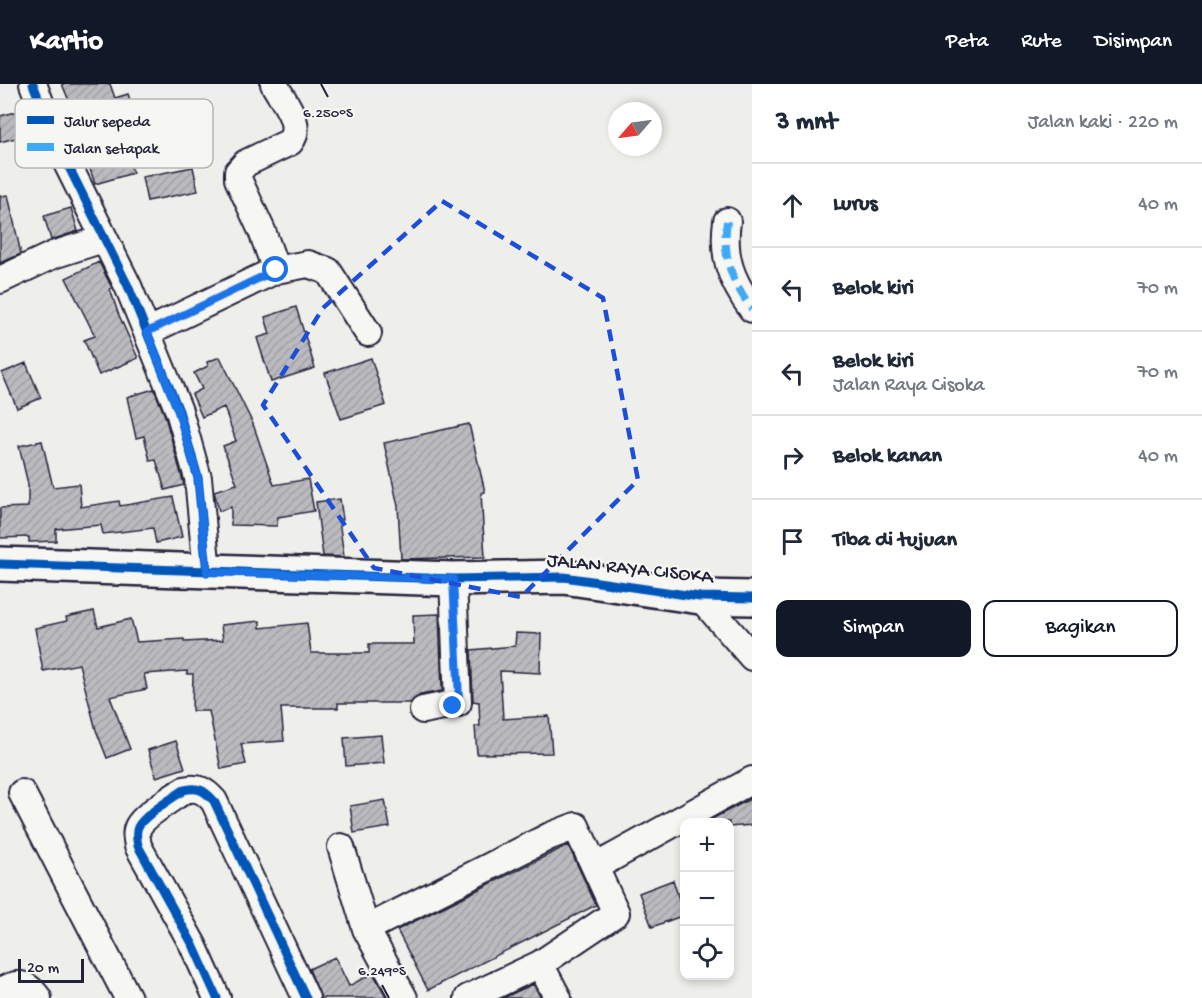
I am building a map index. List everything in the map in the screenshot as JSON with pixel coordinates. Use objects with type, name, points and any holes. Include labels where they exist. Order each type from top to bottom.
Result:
[{"type":"street","points":[[33,84],[39,99]]},
{"type":"street","points":[[274,84],[295,123],[294,137],[290,142],[246,163],[238,172],[238,179],[262,231],[276,270]]},
{"type":"street","points":[[69,168],[147,332],[178,411],[198,478],[207,572]]},
{"type":"street","points":[[727,221],[723,246],[725,257],[742,295],[752,309]]},
{"type":"street","points":[[0,280],[53,255],[103,239]]},
{"type":"street","points":[[147,332],[276,270],[308,264],[328,271],[368,333]]},
{"type":"street","name":"JALAN RAYA CISOKA","points":[[0,564],[69,564],[207,572],[453,579],[564,577],[700,597],[752,598]]},
{"type":"street","points":[[423,710],[453,706],[458,703],[453,579]]},
{"type":"street","points":[[700,597],[752,657]]},
{"type":"street","points":[[597,866],[752,780]]},
{"type":"street","points":[[217,998],[193,945],[138,846],[136,835],[137,828],[142,821],[184,790],[192,788],[200,789],[214,801],[306,998]]},
{"type":"street","points":[[22,793],[128,998]]},
{"type":"street","points":[[366,928],[550,836],[576,826],[597,866],[616,913],[540,964],[468,998]]},
{"type":"street","points":[[341,847],[366,928],[404,998]]},
{"type":"street","points":[[540,964],[558,998]]},
{"type":"street","points":[[0,992],[15,983],[23,984],[38,998]]},
{"type":"highlighted area","points":[[442,201],[603,298],[638,480],[521,597],[374,568],[263,405],[323,308]]},
{"type":"building","points":[[62,84],[110,84],[115,98],[128,94],[130,99],[68,99]]},
{"type":"building","points":[[15,112],[15,138],[0,142],[0,116]]},
{"type":"building","points":[[90,168],[131,168],[133,173],[95,184]]},
{"type":"building","points":[[193,168],[198,191],[147,201],[142,177]]},
{"type":"building","points":[[8,195],[21,254],[0,263],[0,196]]},
{"type":"building","points":[[71,208],[78,231],[51,240],[44,216]]},
{"type":"building","points":[[99,262],[112,288],[110,289],[118,313],[138,358],[99,375],[84,340],[95,336],[66,278]]},
{"type":"building","points":[[296,307],[315,368],[271,382],[257,338],[270,334],[265,317]]},
{"type":"building","points":[[220,357],[253,424],[274,485],[308,479],[314,511],[278,517],[277,526],[231,525],[231,507],[219,511],[214,491],[237,484],[223,446],[236,441],[224,407],[202,417],[192,394],[202,389],[194,373],[208,366],[207,362]]},
{"type":"building","points":[[371,358],[386,405],[341,419],[325,373]]},
{"type":"building","points":[[26,363],[41,398],[17,408],[2,373]]},
{"type":"building","points":[[154,389],[165,416],[184,485],[165,490],[156,460],[150,461],[144,436],[136,438],[127,397]]},
{"type":"building","points":[[469,424],[485,492],[481,493],[485,557],[401,559],[398,506],[384,443]]},
{"type":"building","points":[[42,441],[53,487],[79,484],[81,507],[119,501],[120,506],[173,497],[182,537],[156,543],[153,528],[103,534],[101,525],[56,529],[56,541],[29,542],[29,537],[0,538],[0,508],[28,507],[28,484],[19,446]]},
{"type":"building","points":[[340,499],[343,520],[339,520],[344,557],[323,556],[316,502]]},
{"type":"building","points":[[94,611],[98,627],[131,619],[137,642],[184,639],[184,642],[223,640],[221,625],[260,621],[260,628],[307,623],[311,653],[369,653],[369,644],[414,644],[413,615],[439,614],[442,691],[420,695],[410,703],[338,703],[338,708],[281,708],[284,741],[241,744],[246,764],[221,769],[209,711],[192,711],[193,674],[187,674],[187,671],[144,674],[147,689],[110,697],[130,749],[107,758],[96,730],[79,664],[43,671],[35,628],[67,621],[66,617]]},
{"type":"building","points":[[516,633],[541,634],[540,673],[500,671],[503,719],[549,716],[552,753],[477,754],[475,726],[480,726],[479,702],[473,701],[471,650],[515,646]]},
{"type":"building","points":[[381,735],[384,763],[346,766],[344,738]]},
{"type":"building","points":[[176,741],[185,768],[156,777],[148,750]]},
{"type":"building","points":[[752,798],[752,825],[734,827],[734,818],[714,818]]},
{"type":"building","points":[[385,800],[390,827],[354,833],[350,806]]},
{"type":"building","points":[[568,845],[596,905],[428,990],[397,930]]},
{"type":"building","points":[[673,880],[680,902],[680,916],[652,927],[639,893]]},
{"type":"building","points":[[335,957],[349,986],[373,973],[387,998],[321,998],[309,969]]},
{"type":"building","points":[[533,984],[541,998],[503,998]]},
{"type":"marked path","points":[[727,221],[726,246],[730,268],[752,309]]},
{"type":"cycle path","points":[[33,84],[39,99]]},
{"type":"cycle path","points":[[69,168],[128,286],[179,411],[198,478],[207,572]]},
{"type":"cycle path","points":[[0,564],[453,579],[564,577],[700,597],[752,598]]},
{"type":"cycle path","points":[[217,998],[193,945],[138,846],[137,832],[141,822],[159,807],[189,789],[201,790],[214,801],[306,998]]},
{"type":"route","points":[[276,270],[147,332],[178,411],[198,478],[207,572],[453,579],[459,699],[457,705],[453,706]]}]
